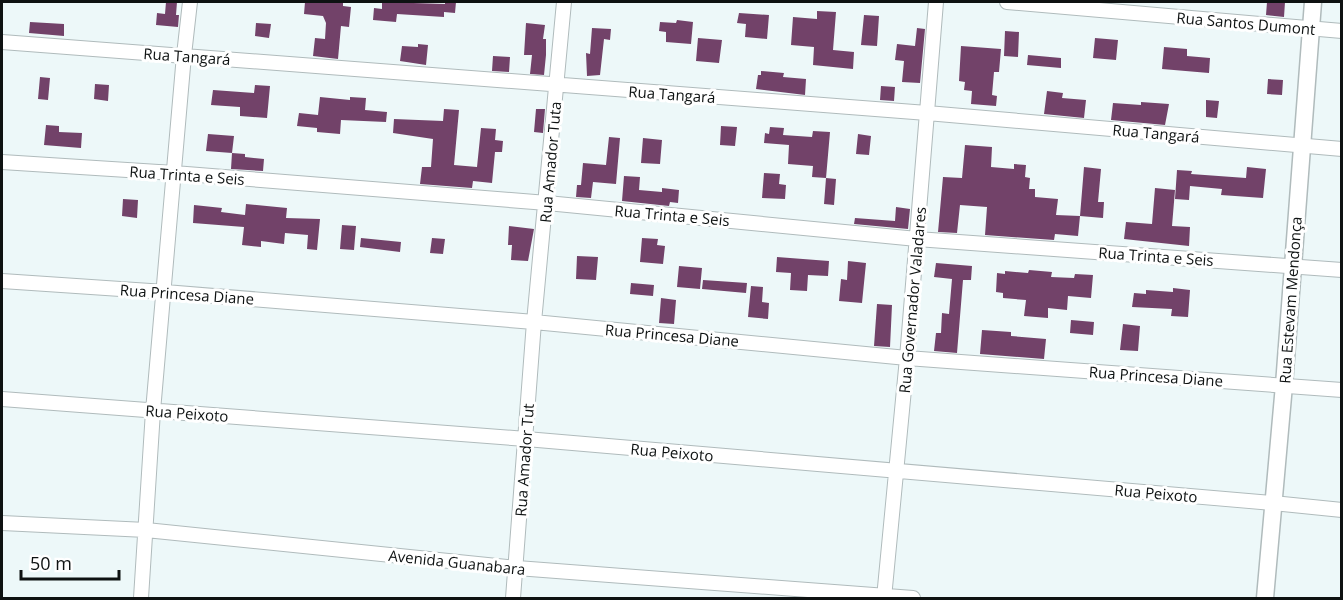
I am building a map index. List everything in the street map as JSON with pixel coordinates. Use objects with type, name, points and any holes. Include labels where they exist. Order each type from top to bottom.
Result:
[{"type":"street","points":[[141,598],[153,411],[190,2]]},
{"type":"street","name":"Rua Amador Tuta","points":[[534,322],[547,203],[564,2]]},
{"type":"street","name":"Rua Governador Valadares","points":[[884,597],[907,358],[936,2]]},
{"type":"street","name":"Rua Santos Dumont","points":[[1007,2],[1341,32]]},
{"type":"street","name":"Rua Estevam Mendonça","points":[[1265,598],[1284,385],[1313,2]]},
{"type":"street","name":"Rua Tangará","points":[[2,42],[927,113],[1341,149]]},
{"type":"street","name":"Rua Trinta e Seis","points":[[2,162],[174,173],[547,203],[917,239],[1341,270]]},
{"type":"street","name":"Rua Princesa Diane","points":[[2,281],[534,322],[907,358],[1341,390]]},
{"type":"street","name":"Rua Amador Tut","points":[[513,598],[534,322]]},
{"type":"street","name":"Rua Peixoto","points":[[2,399],[897,470],[1341,510]]},
{"type":"street","name":"Avenida Guanabara","points":[[2,523],[146,531],[516,568],[913,598]]},
{"type":"building","points":[[166,2],[177,2],[178,27],[156,25],[157,13],[165,14]]},
{"type":"building","points":[[305,2],[343,2],[343,6],[351,7],[349,27],[341,26],[338,59],[313,56],[315,38],[325,39],[326,23],[323,16],[304,14]]},
{"type":"building","points":[[382,2],[445,4],[445,2],[456,2],[455,13],[444,12],[444,17],[397,14],[396,22],[373,20],[374,8],[382,9]]},
{"type":"building","points":[[1267,2],[1285,2],[1284,17],[1266,15]]},
{"type":"building","points":[[817,11],[836,12],[833,50],[854,52],[853,69],[813,65],[814,47],[791,45],[793,17],[817,19]]},
{"type":"building","points":[[739,13],[769,15],[767,39],[745,37],[746,24],[737,23]]},
{"type":"building","points":[[864,15],[879,16],[877,46],[861,45]]},
{"type":"building","points":[[677,20],[693,22],[691,44],[666,42],[666,32],[659,31],[660,22],[676,23]]},
{"type":"building","points":[[30,22],[64,24],[64,36],[29,33]]},
{"type":"building","points":[[256,23],[271,24],[269,38],[255,36]]},
{"type":"building","points":[[526,23],[545,25],[544,75],[530,74],[532,55],[524,55]]},
{"type":"building","points":[[592,28],[611,29],[610,40],[604,39],[600,75],[587,76],[586,53],[590,54]]},
{"type":"building","points":[[917,28],[925,29],[920,83],[902,82],[904,61],[895,60],[897,44],[915,46]]},
{"type":"building","points":[[1005,31],[1019,32],[1018,57],[1004,56]]},
{"type":"building","points":[[698,38],[722,40],[719,63],[696,61]]},
{"type":"building","points":[[1095,38],[1118,40],[1116,60],[1093,58]]},
{"type":"building","points":[[418,44],[428,45],[426,65],[400,61],[402,46],[418,47]]},
{"type":"building","points":[[961,46],[1001,49],[999,72],[994,72],[992,95],[997,96],[996,106],[971,104],[972,91],[964,90],[965,82],[959,81]]},
{"type":"building","points":[[1164,47],[1187,49],[1187,56],[1210,58],[1209,73],[1162,69]]},
{"type":"building","points":[[1028,55],[1061,58],[1061,68],[1027,65]]},
{"type":"building","points":[[493,56],[510,57],[509,72],[492,71]]},
{"type":"building","points":[[761,71],[784,73],[783,77],[806,79],[805,95],[756,89],[758,75],[761,75]]},
{"type":"building","points":[[40,77],[50,78],[48,100],[38,99]]},
{"type":"building","points":[[1268,79],[1283,80],[1282,95],[1267,94]]},
{"type":"building","points":[[95,84],[109,85],[108,101],[94,99]]},
{"type":"building","points":[[255,85],[270,86],[267,118],[240,116],[240,107],[211,105],[213,90],[254,93]]},
{"type":"building","points":[[881,86],[895,87],[894,101],[880,100]]},
{"type":"building","points":[[1047,91],[1063,93],[1062,98],[1086,100],[1084,118],[1044,114]]},
{"type":"building","points":[[320,97],[350,100],[350,97],[366,98],[365,110],[387,112],[386,122],[341,120],[340,134],[317,132],[317,128],[297,126],[299,113],[318,115]]},
{"type":"building","points":[[1206,100],[1219,101],[1217,118],[1206,117]]},
{"type":"building","points":[[1141,102],[1169,104],[1165,125],[1111,120],[1113,103],[1141,105]]},
{"type":"building","points":[[444,109],[459,110],[454,165],[477,167],[481,128],[496,129],[495,140],[503,141],[502,152],[495,152],[492,183],[473,181],[472,188],[420,184],[422,167],[431,167],[433,139],[393,133],[394,119],[443,121]]},
{"type":"building","points":[[536,109],[545,109],[543,133],[534,132]]},
{"type":"building","points":[[46,125],[59,126],[59,132],[82,133],[81,148],[44,145]]},
{"type":"building","points":[[721,126],[737,127],[735,146],[720,145]]},
{"type":"building","points":[[770,127],[784,128],[783,135],[812,137],[813,131],[830,132],[826,178],[812,177],[813,166],[788,164],[789,145],[764,143],[765,133],[769,134]]},
{"type":"building","points":[[208,134],[234,136],[232,153],[206,151]]},
{"type":"building","points":[[858,134],[871,136],[869,155],[856,154]]},
{"type":"building","points":[[609,137],[620,138],[616,184],[593,182],[591,198],[576,197],[577,185],[581,185],[583,163],[606,165]]},
{"type":"building","points":[[643,138],[662,140],[660,164],[641,163]]},
{"type":"building","points":[[965,145],[992,147],[991,167],[1014,169],[1014,164],[1026,165],[1025,177],[1030,178],[1029,189],[1035,189],[1035,197],[1058,199],[1056,215],[1080,216],[1078,236],[1055,234],[1054,240],[985,235],[987,207],[960,205],[957,233],[938,232],[943,177],[962,178]]},
{"type":"building","points":[[232,153],[264,159],[263,171],[231,169]]},
{"type":"building","points":[[1084,167],[1101,169],[1098,202],[1104,202],[1103,218],[1080,216]]},
{"type":"building","points":[[1247,167],[1266,169],[1263,198],[1221,195],[1222,189],[1190,186],[1189,200],[1175,199],[1177,170],[1192,171],[1191,174],[1246,178]]},
{"type":"building","points":[[764,173],[780,174],[779,184],[786,185],[785,199],[762,198]]},
{"type":"building","points":[[624,176],[640,177],[639,190],[662,192],[662,188],[679,190],[678,203],[670,202],[669,206],[622,201]]},
{"type":"building","points":[[826,178],[836,179],[834,205],[824,204]]},
{"type":"building","points":[[1155,188],[1175,190],[1172,226],[1190,227],[1189,246],[1124,239],[1126,222],[1152,224]]},
{"type":"building","points":[[123,199],[138,200],[137,218],[122,216]]},
{"type":"building","points":[[246,204],[287,208],[286,218],[320,219],[317,250],[307,249],[308,235],[285,233],[284,244],[261,241],[261,247],[242,245],[244,227],[193,223],[194,205],[222,208],[221,212],[245,215]]},
{"type":"building","points":[[896,207],[910,209],[908,229],[854,224],[855,218],[895,221]]},
{"type":"building","points":[[342,225],[356,226],[354,250],[340,249]]},
{"type":"building","points":[[509,226],[534,229],[528,261],[511,260],[512,245],[508,245]]},
{"type":"building","points":[[361,238],[401,242],[400,252],[360,247]]},
{"type":"building","points":[[432,238],[445,239],[443,254],[430,253]]},
{"type":"building","points":[[642,238],[658,239],[657,245],[665,246],[663,264],[640,262]]},
{"type":"building","points":[[577,256],[598,257],[596,280],[576,279]]},
{"type":"building","points":[[777,257],[829,261],[828,276],[808,275],[807,291],[790,290],[791,273],[776,272]]},
{"type":"building","points":[[848,261],[866,263],[862,303],[839,301],[841,279],[847,280]]},
{"type":"building","points":[[936,263],[972,266],[971,280],[963,280],[957,353],[934,351],[936,333],[941,333],[942,313],[949,314],[952,279],[934,277]]},
{"type":"building","points":[[679,266],[702,268],[700,289],[677,287]]},
{"type":"building","points":[[1029,270],[1052,272],[1051,277],[1074,278],[1075,274],[1093,275],[1091,298],[1068,296],[1067,310],[1048,308],[1048,318],[1024,316],[1026,300],[1003,298],[1003,293],[996,292],[997,273],[1005,274],[1005,271],[1028,273]]},
{"type":"building","points":[[703,280],[747,283],[746,293],[702,289]]},
{"type":"building","points":[[631,283],[654,285],[653,296],[630,294]]},
{"type":"building","points":[[751,286],[763,287],[762,302],[769,303],[768,319],[748,317]]},
{"type":"building","points":[[1173,288],[1190,290],[1188,317],[1171,316],[1172,309],[1132,307],[1134,293],[1146,294],[1146,290],[1173,292]]},
{"type":"building","points":[[661,298],[676,300],[674,324],[659,323]]},
{"type":"building","points":[[877,304],[892,305],[890,347],[874,346]]},
{"type":"building","points":[[1071,320],[1094,322],[1093,335],[1070,333]]},
{"type":"building","points":[[1123,324],[1140,326],[1138,351],[1120,350]]},
{"type":"building","points":[[982,330],[1011,332],[1011,336],[1046,339],[1044,359],[980,354]]}]
